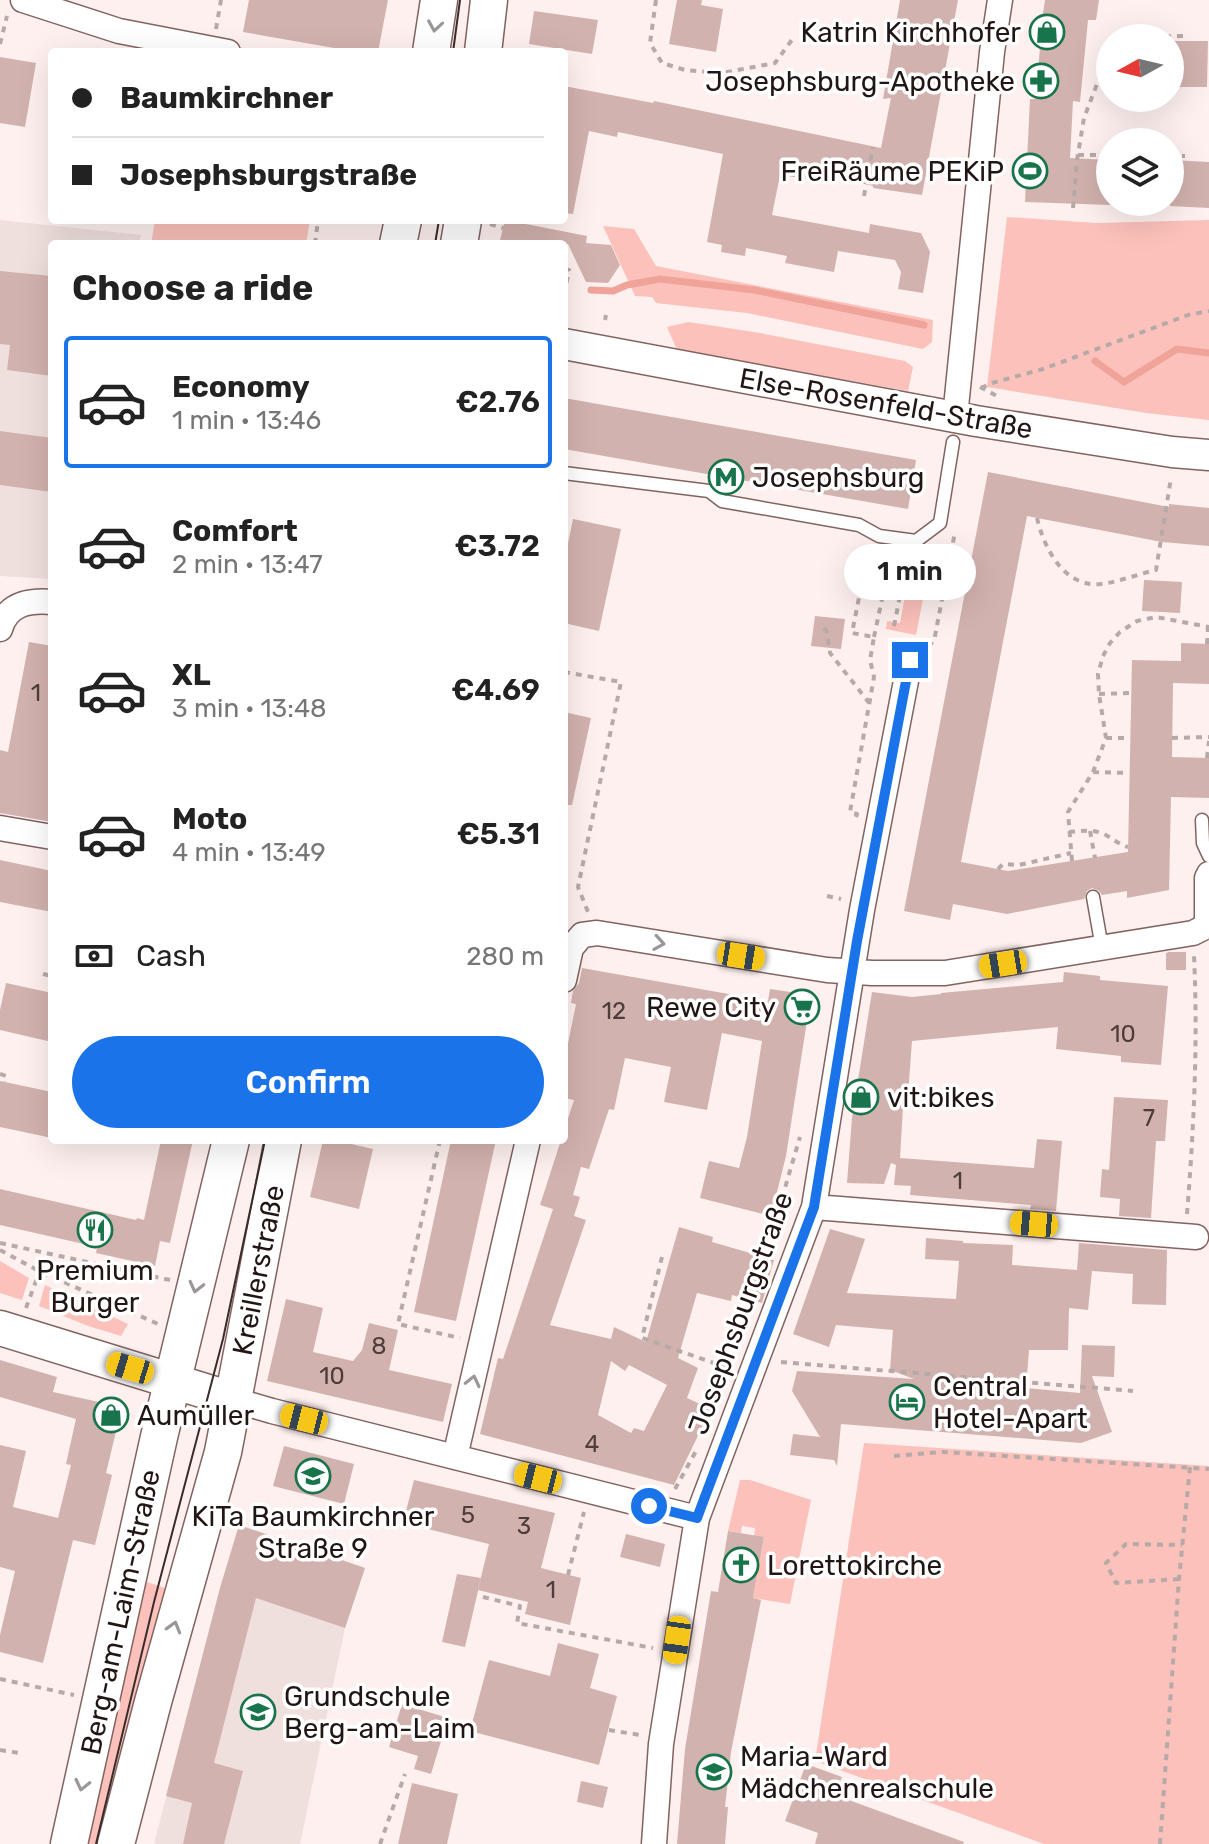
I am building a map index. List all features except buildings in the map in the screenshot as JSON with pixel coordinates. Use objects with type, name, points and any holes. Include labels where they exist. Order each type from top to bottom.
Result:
[{"type":"main road","points":[[432,48],[439,0]]},
{"type":"main road","points":[[483,48],[489,0]]},
{"type":"main road","name":"Kreillerstraße","points":[[172,1381],[230,1144]]},
{"type":"main road","name":"Kreillerstraße","points":[[234,1400],[282,1144]]},
{"type":"main road","points":[[9,1331],[234,1400]]},
{"type":"main road","name":"Berg-am-Laim-Straße","points":[[69,1844],[172,1381]]},
{"type":"main road","name":"Berg-am-Laim-Straße","points":[[116,1844],[223,1452],[234,1400]]},
{"type":"street","points":[[954,430],[992,52],[1000,0]]},
{"type":"street","points":[[16,6],[207,48]]},
{"type":"street","name":"Else-Rosenfeld-Straße","points":[[568,345],[954,430],[1209,455]]},
{"type":"street","points":[[0,629],[3,619],[14,606],[48,602]]},
{"type":"street","name":"Josephsburgstraße","points":[[654,1844],[661,1744],[687,1516],[814,1207],[851,973],[910,660]]},
{"type":"street","points":[[0,828],[48,836]]},
{"type":"street","points":[[568,962],[571,948],[582,935],[597,933],[851,973],[945,973],[1203,928],[1209,874]]},
{"type":"street","points":[[455,1457],[527,1144]]},
{"type":"street","points":[[814,1207],[1190,1237]]},
{"type":"street","points":[[234,1400],[687,1516]]},
{"type":"lane","points":[[568,473],[709,491],[722,501],[859,525],[879,536],[916,541],[940,523],[954,430]]},
{"type":"lane","points":[[1202,820],[1203,843],[1209,856]]},
{"type":"lane","points":[[1093,897],[1102,948]]},
{"type":"path","points":[[656,0],[650,43],[662,63],[685,70],[722,73],[775,63],[794,37]]},
{"type":"path","points":[[0,44],[16,6]]},
{"type":"path","points":[[1073,208],[1084,118],[1096,87]]},
{"type":"path","points":[[864,196],[873,147]]},
{"type":"path","points":[[1078,155],[1096,155]]},
{"type":"path","points":[[505,233],[503,228],[508,225]]},
{"type":"path","points":[[981,388],[1043,369],[1188,315],[1209,311]]},
{"type":"path","points":[[1037,518],[1052,558],[1074,579],[1099,584],[1156,570],[1171,478]]},
{"type":"path","points":[[910,660],[934,641],[957,519]]},
{"type":"path","points":[[874,637],[852,633],[866,562],[946,578]]},
{"type":"path","points":[[854,828],[857,814],[850,812],[874,677],[870,660],[889,566]]},
{"type":"path","points":[[894,626],[898,590]]},
{"type":"path","points":[[1072,861],[1068,812],[1093,772],[1106,738],[1098,674],[1110,643],[1137,621],[1156,617],[1208,627],[1207,644]]},
{"type":"path","points":[[824,628],[830,653],[867,707]]},
{"type":"path","points":[[568,673],[621,682],[578,887],[597,933]]},
{"type":"path","points":[[1099,694],[1131,693]]},
{"type":"path","points":[[1106,738],[1130,738]]},
{"type":"path","points":[[1172,738],[1209,739],[1207,758]]},
{"type":"path","points":[[1093,772],[1129,773]]},
{"type":"path","points":[[1090,831],[1095,858]]},
{"type":"path","points":[[1069,832],[1103,834],[1128,847]]},
{"type":"path","points":[[998,869],[1003,864],[1019,865],[1071,853]]},
{"type":"path","points":[[827,896],[841,899]]},
{"type":"path","points":[[1190,1237],[1197,1001],[1203,928]]},
{"type":"path","points":[[43,974],[48,975]]},
{"type":"path","points":[[0,1074],[6,1076],[5,1082]]},
{"type":"path","points":[[784,1227],[774,1225],[802,1129]]},
{"type":"path","points":[[439,1144],[398,1324],[482,1343]]},
{"type":"path","points":[[0,1243],[173,1281]]},
{"type":"path","points":[[0,1250],[39,1271],[160,1325]]},
{"type":"path","points":[[9,1331],[46,1254]]},
{"type":"path","points":[[662,1257],[642,1338],[738,1372]]},
{"type":"path","points":[[775,1362],[1133,1391]]},
{"type":"path","points":[[687,1516],[675,1489],[702,1439]]},
{"type":"path","points":[[894,1456],[943,1452],[1209,1469]]},
{"type":"path","points":[[1160,1844],[1190,1467]]},
{"type":"path","points":[[568,1575],[584,1512]]},
{"type":"path","points":[[1179,1579],[1116,1583],[1106,1563],[1126,1544],[1182,1545]]},
{"type":"path","points":[[483,1597],[520,1606],[517,1623],[656,1649]]},
{"type":"path","points":[[0,1679],[77,1696]]},
{"type":"path","points":[[609,1730],[640,1735]]},
{"type":"path","points":[[0,1750],[19,1753]]},
{"type":"path","points":[[380,1844],[405,1774]]},
{"type":"shaded area","points":[[1007,217],[1096,223],[1209,220],[1209,420],[987,387]]},
{"type":"shaded area","points":[[0,220],[141,235],[140,240],[48,240],[48,579],[0,576]]},
{"type":"shaded area","points":[[154,224],[309,224],[307,240],[152,240]]},
{"type":"shaded area","points":[[603,226],[634,229],[656,266],[933,320],[932,342],[923,349],[747,313],[656,303],[652,297],[635,296]]},
{"type":"shaded area","points":[[689,322],[905,361],[913,367],[908,391],[677,350],[667,327]]},
{"type":"shaded area","points":[[908,580],[926,583],[916,635],[886,629],[887,621],[900,623]]},
{"type":"shaded area","points":[[0,1261],[29,1278],[22,1300],[0,1293]]},
{"type":"shaded area","points":[[45,1285],[128,1324],[121,1336],[39,1306]]},
{"type":"shaded area","points":[[864,1443],[1209,1466],[1209,1844],[1044,1844],[815,1761]]},
{"type":"shaded area","points":[[740,1480],[750,1480],[811,1500],[790,1604],[753,1598],[764,1538],[754,1536],[755,1528],[742,1526],[741,1533],[728,1531]]},
{"type":"shaded area","name":"Grundschule Berg-am-Laim","points":[[239,1525],[365,1568],[345,1628],[300,1844],[154,1844],[220,1588]]},
{"type":"shaded area","points":[[141,1580],[171,1590],[104,1844],[83,1844]]},
{"type":"waterway","points":[[591,290],[613,291],[660,279],[754,290],[924,325]]},
{"type":"waterway","points":[[1095,361],[1124,382],[1177,349],[1209,353]]},
{"type":"tram line","points":[[454,48],[460,0]]},
{"type":"tram line","points":[[436,240],[438,224]]},
{"type":"tram line","points":[[96,1844],[154,1602],[223,1339],[264,1144]]},
{"type":"place","name":"Katrin Kirchhofer","points":[[1047,32]]},
{"type":"place","name":"Josephsburg-Apotheke","points":[[1041,81]]},
{"type":"place","name":"FreiRäume PEKiP","points":[[1030,171]]},
{"type":"place","name":"Josephsburg","points":[[726,477]]},
{"type":"place","name":"Rewe City","points":[[802,1007]]},
{"type":"place","name":"vit:bikes","points":[[861,1097]]},
{"type":"place","name":"Premium Burger","points":[[95,1230]]},
{"type":"place","name":"Central Hotel-Apart","points":[[907,1402]]},
{"type":"place","name":"Aumüller","points":[[111,1415]]},
{"type":"place","name":"KiTa Baumkirchner Straße 9","points":[[313,1476]]},
{"type":"place","name":"Lorettokirche","points":[[741,1565]]},
{"type":"place","name":"Grundschule Berg-am-Laim","points":[[258,1712]]},
{"type":"place","name":"Maria-Ward Mädchenrealschule","points":[[714,1772]]},
{"type":"route","points":[[649,1506],[697,1518],[814,1207],[857,941],[910,660]]}]
